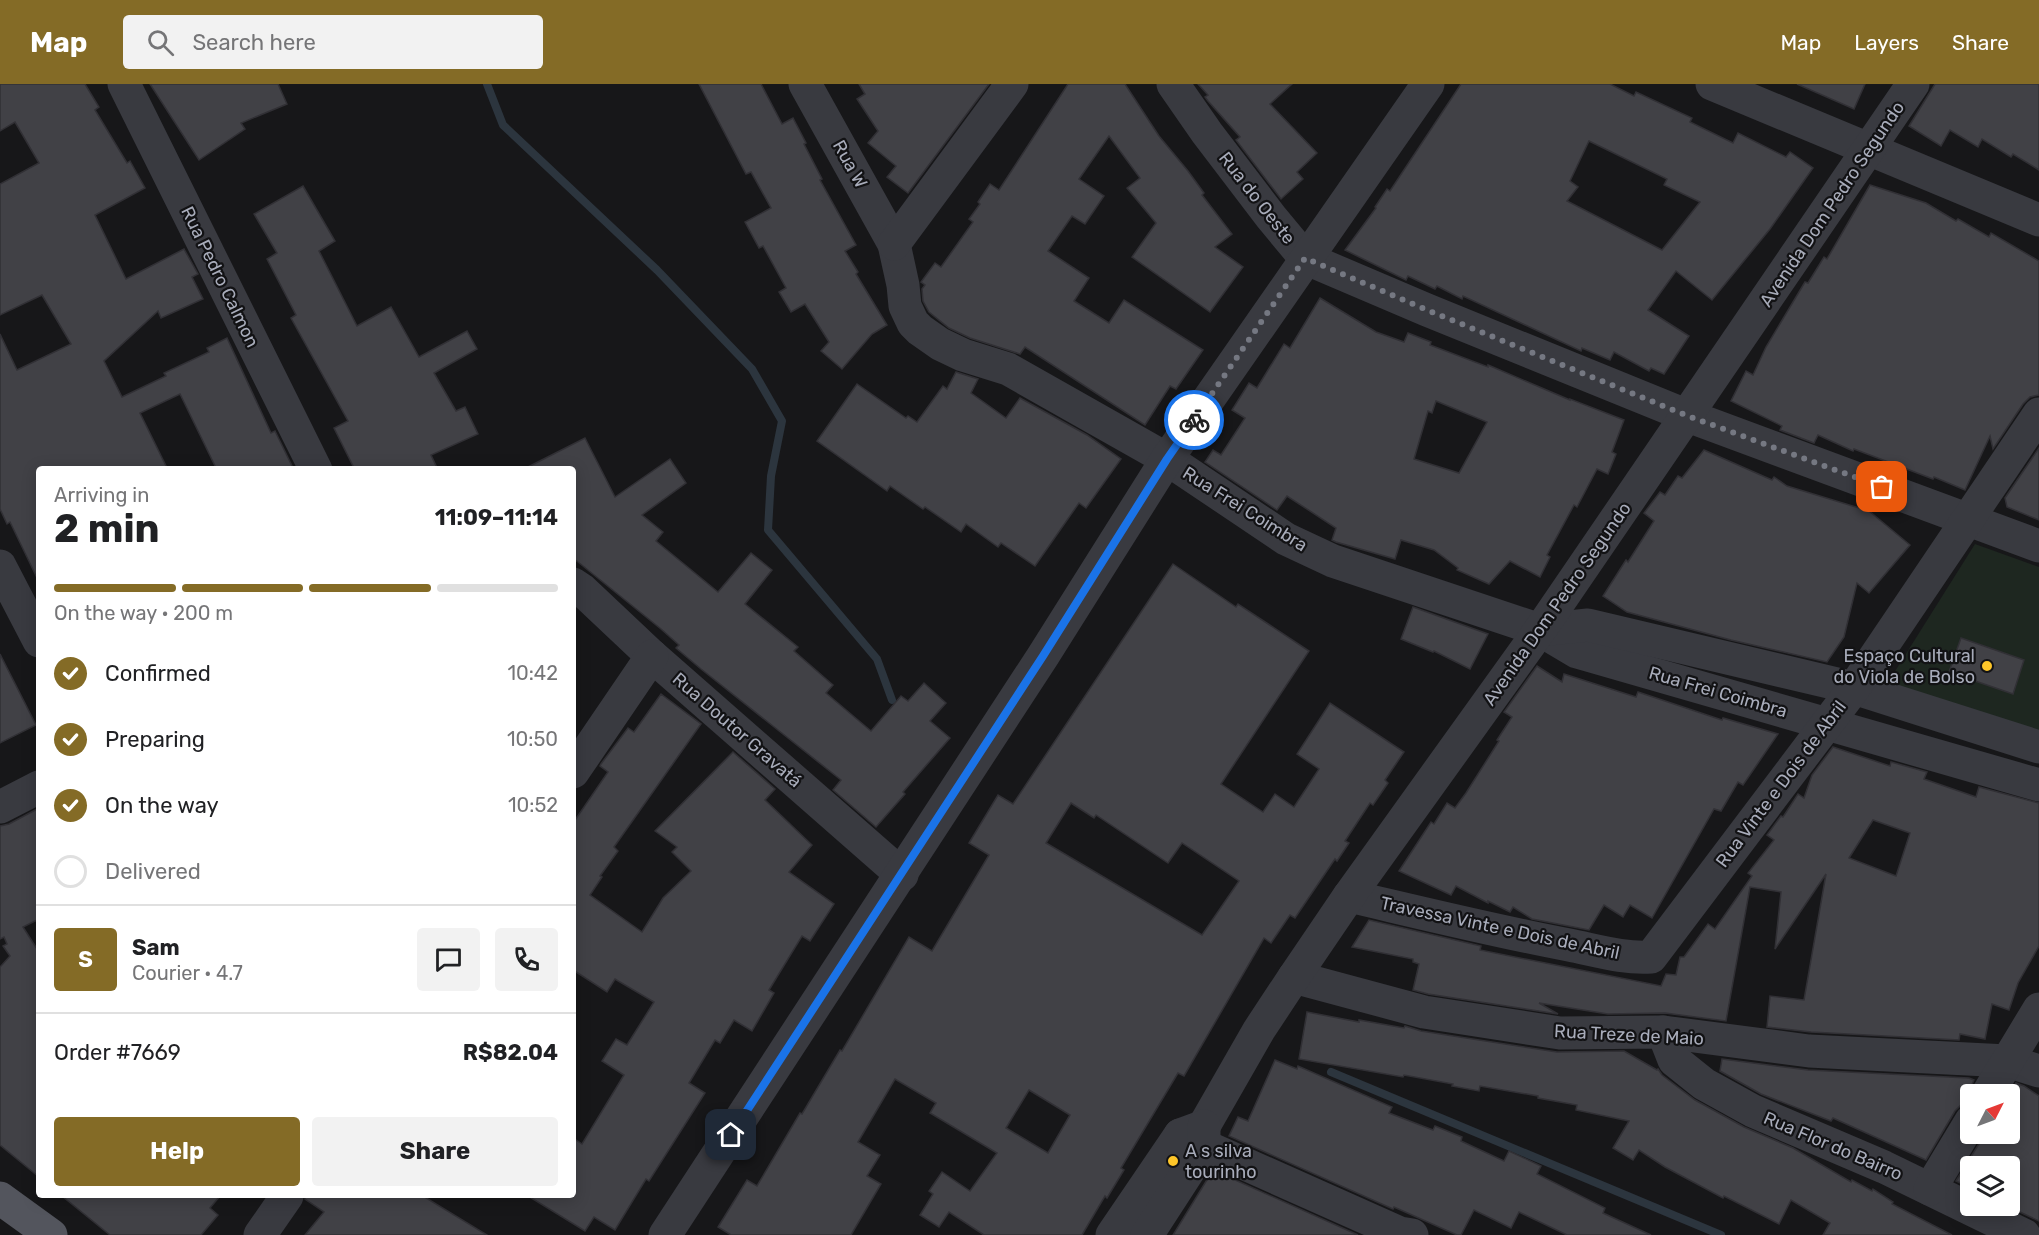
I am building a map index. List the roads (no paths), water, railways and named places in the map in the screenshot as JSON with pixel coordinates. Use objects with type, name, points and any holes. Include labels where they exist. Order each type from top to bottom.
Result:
[{"type":"main road","points":[[0,1198],[51,1235]]},
{"type":"street","name":"Rua Pedro Calmon","points":[[124,84],[314,466]]},
{"type":"street","name":"Rua W","points":[[805,84],[894,243]]},
{"type":"street","points":[[894,243],[1012,84]]},
{"type":"street","name":"Rua do Oeste","points":[[1173,84],[1242,180],[1305,258],[1688,416],[2039,546]]},
{"type":"street","points":[[665,1235],[902,875],[1167,459],[1428,84]]},
{"type":"street","points":[[1712,84],[2039,220]]},
{"type":"street","name":"Avenida Dom Pedro Segundo","points":[[1196,1136],[1259,1030],[1349,896],[1540,630],[1913,84]]},
{"type":"street","name":"Rua Frei Coimbra","points":[[894,243],[905,306],[913,323],[920,330],[940,344],[963,355],[1008,369],[1167,459],[1242,511],[1295,544],[1333,561],[1540,630],[1577,652],[2039,785]]},
{"type":"street","name":"Rua Vinte e Dois de Abril","points":[[1651,957],[1854,688],[2039,414]]},
{"type":"street","points":[[0,566],[36,635]]},
{"type":"street","name":"Rua Doutor Gravatá","points":[[576,586],[652,656],[902,875]]},
{"type":"street","name":"Rua Frei Coimbra","points":[[1540,630],[1588,625],[1854,688],[2039,747]]},
{"type":"street","points":[[576,768],[652,656]]},
{"type":"street","points":[[0,807],[36,789]]},
{"type":"street","name":"Travessa Vinte e Dois de Abril","points":[[1349,896],[1545,941],[1616,954],[1651,957]]},
{"type":"street","name":"Rua Treze de Maio","points":[[1294,977],[1424,1012],[1560,1033],[1663,1032],[1809,1051],[2007,1061],[2039,1071]]},
{"type":"street","points":[[1993,1084],[2039,1009]]},
{"type":"street","name":"Rua Flor do Bairro","points":[[1663,1032],[1674,1060],[1704,1084],[1753,1111],[1884,1167],[2024,1235]]},
{"type":"street","points":[[1112,1235],[1196,1136]]},
{"type":"street","points":[[1147,1235],[1196,1136]]},
{"type":"street","points":[[1196,1136],[1400,1233],[1412,1235]]},
{"type":"street","points":[[1930,1189],[1960,1139]]},
{"type":"street","points":[[260,1235],[286,1198]]},
{"type":"waterway","points":[[487,84],[503,125],[657,270],[752,369],[782,421],[771,476],[768,530],[877,659],[892,700]]},
{"type":"waterway","points":[[1331,1072],[1721,1235]]},
{"type":"place","name":"Espaço Cultural do Viola de Bolso","points":[[1987,666]]},
{"type":"place","name":"A s silva tourinho","points":[[1173,1161]]}]
